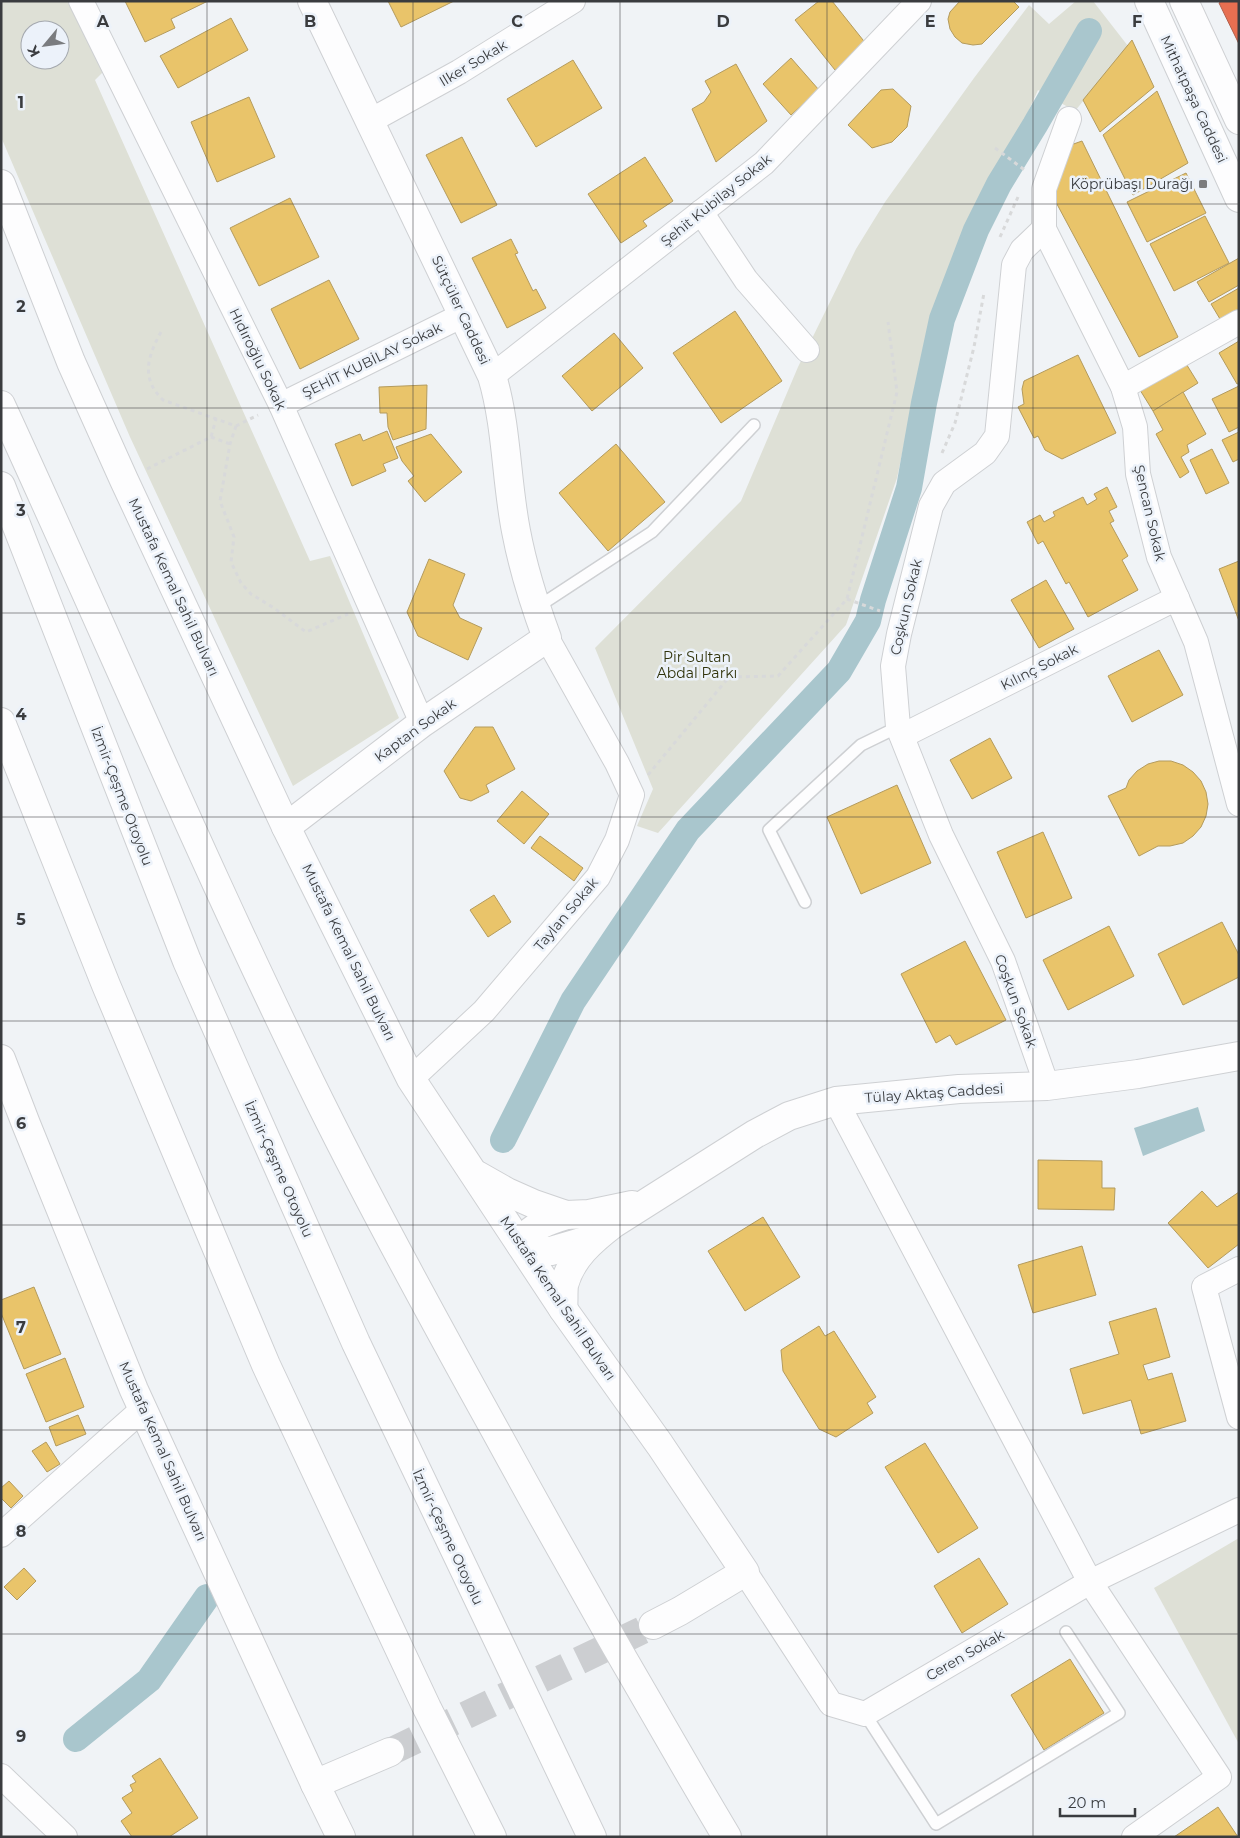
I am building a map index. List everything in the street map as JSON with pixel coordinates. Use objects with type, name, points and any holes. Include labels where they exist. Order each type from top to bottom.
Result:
[{"type":"main road","name":"Sütçüler Caddesi","points":[[312,1],[492,376],[498,398],[516,530],[529,586],[547,638]]},
{"type":"main road","name":"Mithatpaşa Caddesi","points":[[1149,1],[1239,198]]},
{"type":"main road","points":[[1184,1],[1239,120]]},
{"type":"main road","name":"Mustafa Kemal Sahil Bulvarı","points":[[1,184],[71,362],[124,480],[286,826],[411,1079],[563,1309],[660,1445],[745,1572]]},
{"type":"main road","points":[[1,405],[195,835],[320,1103],[448,1345],[587,1597],[727,1837]]},
{"type":"main road","name":"İzmir-Çeşme Otoyolu","points":[[1,486],[187,962],[360,1352],[592,1837]]},
{"type":"main road","name":"Kaptan Sokak","points":[[286,826],[422,723],[547,638]]},
{"type":"main road","points":[[1,722],[106,985],[266,1365],[427,1708],[492,1837]]},
{"type":"main road","name":"Tülay Aktaş Caddesi","points":[[563,1309],[564,1287],[568,1275],[577,1256],[596,1238],[613,1224],[755,1134],[789,1116],[836,1101],[960,1089],[1047,1086],[1138,1074],[1239,1056]]},
{"type":"main road","name":"Mustafa Kemal Sahil Bulvarı","points":[[1,1059],[29,1133],[143,1409],[341,1837]]},
{"type":"main road","points":[[472,1172],[507,1192],[566,1215]]},
{"type":"main road","points":[[596,1238],[551,1251],[539,1251],[521,1245],[526,1235],[535,1227],[566,1215],[596,1213],[653,1199]]},
{"type":"main road","points":[[653,1625],[745,1572]]},
{"type":"main road","points":[[315,1784],[390,1752]]},
{"type":"street","name":"Hıdıroğlu Sokak","points":[[81,1],[281,405],[422,723]]},
{"type":"street","name":"Ilker Sokak","points":[[370,121],[459,72],[574,1]]},
{"type":"street","name":"Şehit Kubilay Sokak","points":[[492,376],[764,163],[919,1]]},
{"type":"street","points":[[1044,229],[1044,189],[1069,119]]},
{"type":"street","points":[[701,212],[746,280],[807,350]]},
{"type":"street","name":"Şencan Sokak","points":[[1044,229],[1123,388],[1135,427],[1138,474],[1159,557],[1196,642],[1239,804]]},
{"type":"street","name":"Coşkun Sokak","points":[[1044,229],[1022,250],[1014,265],[997,436],[985,453],[944,483],[931,506],[899,634],[893,666],[900,732],[941,835],[1003,960],[1047,1086]]},
{"type":"street","name":"ŞEHİT KUBİLAY Sokak","points":[[281,405],[463,314]]},
{"type":"street","points":[[1123,388],[1239,322]]},
{"type":"street","name":"Kılınç Sokak","points":[[900,732],[1177,598]]},
{"type":"street","points":[[547,638],[618,764],[632,795]]},
{"type":"street","name":"Taylan Sokak","points":[[411,1079],[484,1012],[598,877],[617,840],[632,795]]},
{"type":"street","points":[[836,1101],[1090,1582],[1219,1777],[1134,1837]]},
{"type":"street","points":[[1239,1269],[1204,1288],[1239,1417]]},
{"type":"street","points":[[1,1535],[143,1409]]},
{"type":"street","name":"Ceren Sokak","points":[[865,1714],[1090,1582],[1239,1510]]},
{"type":"street","points":[[745,1572],[831,1704],[865,1714]]},
{"type":"street","points":[[1,1776],[65,1837]]},
{"type":"lane","points":[[536,608],[652,532],[754,424]]},
{"type":"lane","points":[[805,902],[769,830],[861,745],[900,732]]},
{"type":"lane","points":[[865,1714],[936,1824],[1118,1713],[1066,1632]]},
{"type":"path","points":[[995,148],[1030,174]]},
{"type":"path","points":[[998,240],[1022,190]]},
{"type":"path","points":[[939,458],[955,423],[974,347],[986,285]]},
{"type":"path","points":[[632,795],[729,677],[778,676],[847,599],[896,392],[888,322]]},
{"type":"path","points":[[161,332],[153,348],[148,373],[151,385],[163,400],[236,426],[281,405]]},
{"type":"path","points":[[211,437],[216,419]]},
{"type":"path","points":[[236,426],[230,444],[220,501],[234,537],[231,562],[241,583],[251,594],[274,608],[306,632],[369,605]]},
{"type":"path","points":[[124,480],[211,437],[230,444]]},
{"type":"path","points":[[847,599],[881,612]]},
{"type":"green space","points":[[1,1],[67,1],[104,71],[95,80],[310,561],[330,556],[399,718],[293,786],[130,437],[1,137]]},
{"type":"green space","name":"Pir Sultan Abdal Parkı","points":[[1076,1],[1093,1],[1128,46],[1075,111],[1038,90],[927,334],[897,478],[846,625],[658,833],[637,826],[653,789],[595,648],[741,501],[798,367],[856,249],[885,202],[974,78],[1029,5],[1049,24]]},
{"type":"green space","points":[[1239,1538],[1239,1744],[1154,1588]]},
{"type":"water","points":[[1198,1107],[1205,1131],[1143,1156],[1134,1128]]},
{"type":"building: Konut","points":[[125,1],[208,1],[171,19],[175,28],[145,42]]},
{"type":"building: Konut","points":[[388,1],[454,1],[401,27]]},
{"type":"building: Konut","points":[[819,1],[832,1],[867,45],[835,70],[795,20]]},
{"type":"building: Konut","points":[[960,1],[1013,1],[1019,7],[982,44],[973,45],[962,43],[950,29],[948,19],[950,12]]},
{"type":"building: Konut","points":[[231,18],[248,50],[178,88],[160,56]]},
{"type":"building: Konut","points":[[1132,40],[1154,87],[1100,132],[1083,100]]},
{"type":"building: Konut","points":[[791,58],[819,90],[791,115],[763,84]]},
{"type":"building: Konut","points":[[573,60],[602,108],[536,147],[507,99]]},
{"type":"building: Konut","points":[[736,64],[767,121],[716,162],[692,109],[704,102],[711,92],[705,81]]},
{"type":"building: Konut","points":[[893,89],[911,106],[907,127],[892,142],[872,148],[848,125],[881,90]]},
{"type":"building: Konut","points":[[1157,91],[1188,163],[1133,195],[1103,135]]},
{"type":"building: Konut","points":[[249,97],[275,157],[217,182],[191,122]]},
{"type":"building: Konut","points":[[462,137],[497,205],[461,223],[426,155]]},
{"type":"building: Konut","points":[[1082,141],[1178,337],[1139,357],[1051,193],[1068,146]]},
{"type":"building: Konut","points":[[645,157],[673,201],[643,221],[647,226],[621,243],[588,194]]},
{"type":"building: Konut","points":[[1186,173],[1206,213],[1147,242],[1127,202]]},
{"type":"building: Konut","points":[[290,198],[319,257],[259,286],[230,228]]},
{"type":"building: Konut","points":[[1205,216],[1229,263],[1174,291],[1150,244]]},
{"type":"building: Konut","points":[[511,239],[518,253],[515,254],[533,291],[536,289],[546,308],[507,328],[472,258]]},
{"type":"building: Konut","points":[[1239,258],[1239,285],[1209,302],[1197,282]]},
{"type":"building: Konut","points":[[329,280],[359,339],[300,369],[271,309]]},
{"type":"building: Konut","points":[[1239,288],[1239,315],[1223,324],[1211,304]]},
{"type":"building: Konut","points":[[735,311],[782,381],[721,423],[673,353]]},
{"type":"building: Konut","points":[[614,333],[643,368],[592,411],[562,376]]},
{"type":"building: Konut","points":[[1239,341],[1239,383],[1237,384],[1219,353]]},
{"type":"building: Konut","points":[[1078,355],[1116,433],[1062,459],[1045,450],[1038,436],[1034,438],[1018,407],[1024,404],[1022,389],[1024,381]]},
{"type":"building: Konut","points":[[1185,362],[1198,383],[1153,411],[1140,390]]},
{"type":"building: Konut","points":[[427,385],[426,429],[393,440],[388,427],[387,413],[380,413],[379,387]]},
{"type":"building: Konut","points":[[1239,386],[1239,427],[1229,432],[1212,399]]},
{"type":"building: Konut","points":[[1183,392],[1206,434],[1187,445],[1189,452],[1181,457],[1189,472],[1180,478],[1156,434],[1163,430],[1153,411]]},
{"type":"building: Konut","points":[[387,431],[398,458],[383,464],[386,471],[352,486],[335,444],[360,434],[363,441]]},
{"type":"building: Konut","points":[[1239,432],[1239,459],[1233,462],[1222,440]]},
{"type":"building: Konut","points":[[431,434],[462,472],[425,502],[408,481],[414,476],[402,461],[396,447]]},
{"type":"building: Konut","points":[[616,444],[665,502],[608,551],[559,493]]},
{"type":"building: Konut","points":[[1212,449],[1229,483],[1206,494],[1190,460]]},
{"type":"building: Konut","points":[[1107,487],[1117,507],[1109,511],[1114,521],[1110,523],[1128,556],[1122,560],[1138,590],[1088,617],[1069,582],[1066,584],[1043,541],[1038,544],[1027,522],[1040,515],[1044,522],[1055,516],[1053,512],[1083,497],[1087,505],[1097,499],[1094,494]]},
{"type":"building: Konut","points":[[429,559],[465,574],[453,605],[460,618],[482,628],[468,660],[418,636],[407,612]]},
{"type":"building: Konut","points":[[1239,561],[1239,621],[1219,569]]},
{"type":"building: Konut","points":[[1046,580],[1074,629],[1039,648],[1011,600]]},
{"type":"building: Konut","points":[[1159,650],[1183,695],[1132,722],[1108,676]]},
{"type":"building: Konut","points":[[475,727],[493,727],[515,769],[486,785],[489,792],[471,801],[460,798],[444,771]]},
{"type":"building: Konut","points":[[990,738],[1012,778],[972,799],[950,760]]},
{"type":"building: Konut","points":[[1159,761],[1171,761],[1183,765],[1201,781],[1206,792],[1208,804],[1206,816],[1201,827],[1183,843],[1158,846],[1139,856],[1108,796],[1126,788],[1129,780],[1137,771],[1148,764]]},
{"type":"building: Konut","points":[[897,785],[931,863],[861,894],[827,817]]},
{"type":"building: Konut","points":[[522,791],[549,814],[524,844],[497,821]]},
{"type":"building: Konut","points":[[1043,832],[1072,898],[1026,918],[997,852]]},
{"type":"building: Konut","points":[[540,836],[583,868],[574,881],[531,848]]},
{"type":"building: Konut","points":[[494,895],[511,922],[488,937],[470,910]]},
{"type":"building: Konut","points":[[1222,922],[1239,955],[1239,977],[1183,1005],[1158,954]]},
{"type":"building: Konut","points":[[1109,926],[1134,976],[1068,1010],[1043,960]]},
{"type":"building: Konut","points":[[965,941],[1006,1020],[956,1045],[950,1035],[936,1043],[901,974]]},
{"type":"building: Konut","points":[[1038,1160],[1102,1161],[1102,1188],[1115,1188],[1114,1210],[1038,1209]]},
{"type":"building: Konut","points":[[1202,1191],[1217,1207],[1239,1192],[1239,1244],[1208,1268],[1168,1223]]},
{"type":"building: Konut","points":[[763,1217],[800,1277],[745,1311],[708,1251]]},
{"type":"building: Konut","points":[[1082,1246],[1096,1295],[1033,1313],[1018,1265]]},
{"type":"building: Konut","points":[[34,1287],[61,1354],[24,1369],[1,1313],[1,1300]]},
{"type":"building: Konut","points":[[1156,1308],[1170,1357],[1143,1365],[1148,1380],[1172,1373],[1186,1421],[1141,1434],[1131,1400],[1083,1414],[1070,1369],[1119,1354],[1109,1322]]},
{"type":"building: Konut","points":[[819,1326],[825,1336],[834,1331],[876,1397],[867,1403],[873,1413],[836,1437],[819,1429],[783,1371],[781,1350]]},
{"type":"building: Konut","points":[[65,1358],[84,1407],[46,1422],[26,1374]]},
{"type":"building: Konut","points":[[78,1415],[86,1434],[56,1446],[49,1427]]},
{"type":"building: Konut","points":[[46,1442],[60,1464],[47,1472],[32,1451]]},
{"type":"building: Konut","points":[[925,1443],[978,1528],[938,1553],[885,1467]]},
{"type":"building: Konut","points":[[9,1481],[23,1496],[11,1508],[1,1498],[1,1488]]},
{"type":"building: Konut","points":[[979,1558],[1008,1604],[962,1633],[934,1586]]},
{"type":"building: Konut","points":[[24,1568],[36,1581],[17,1600],[4,1587]]},
{"type":"building: Konut","points":[[1070,1659],[1104,1713],[1044,1750],[1011,1695]]},
{"type":"building: Konut","points":[[160,1758],[198,1818],[169,1837],[132,1837],[121,1821],[132,1813],[122,1798],[133,1791],[130,1785],[136,1782],[132,1776]]},
{"type":"building: Konut","points":[[1218,1807],[1238,1837],[1174,1837]]},
{"type":"building: Ticaret","points":[[1222,1],[1239,1],[1239,44],[1219,3]]},
{"type":"waterway","points":[[503,1140],[573,1001],[688,830],[839,671],[868,621],[909,488],[924,403],[942,319],[976,230],[999,184],[1089,31]]},
{"type":"waterway","points":[[76,1739],[149,1680],[207,1597]]},
{"type":"tunnel","points":[[390,1752],[653,1625]]},
{"type":"place","name":"Köprübaşı Durağı","points":[[1203,184]]}]
